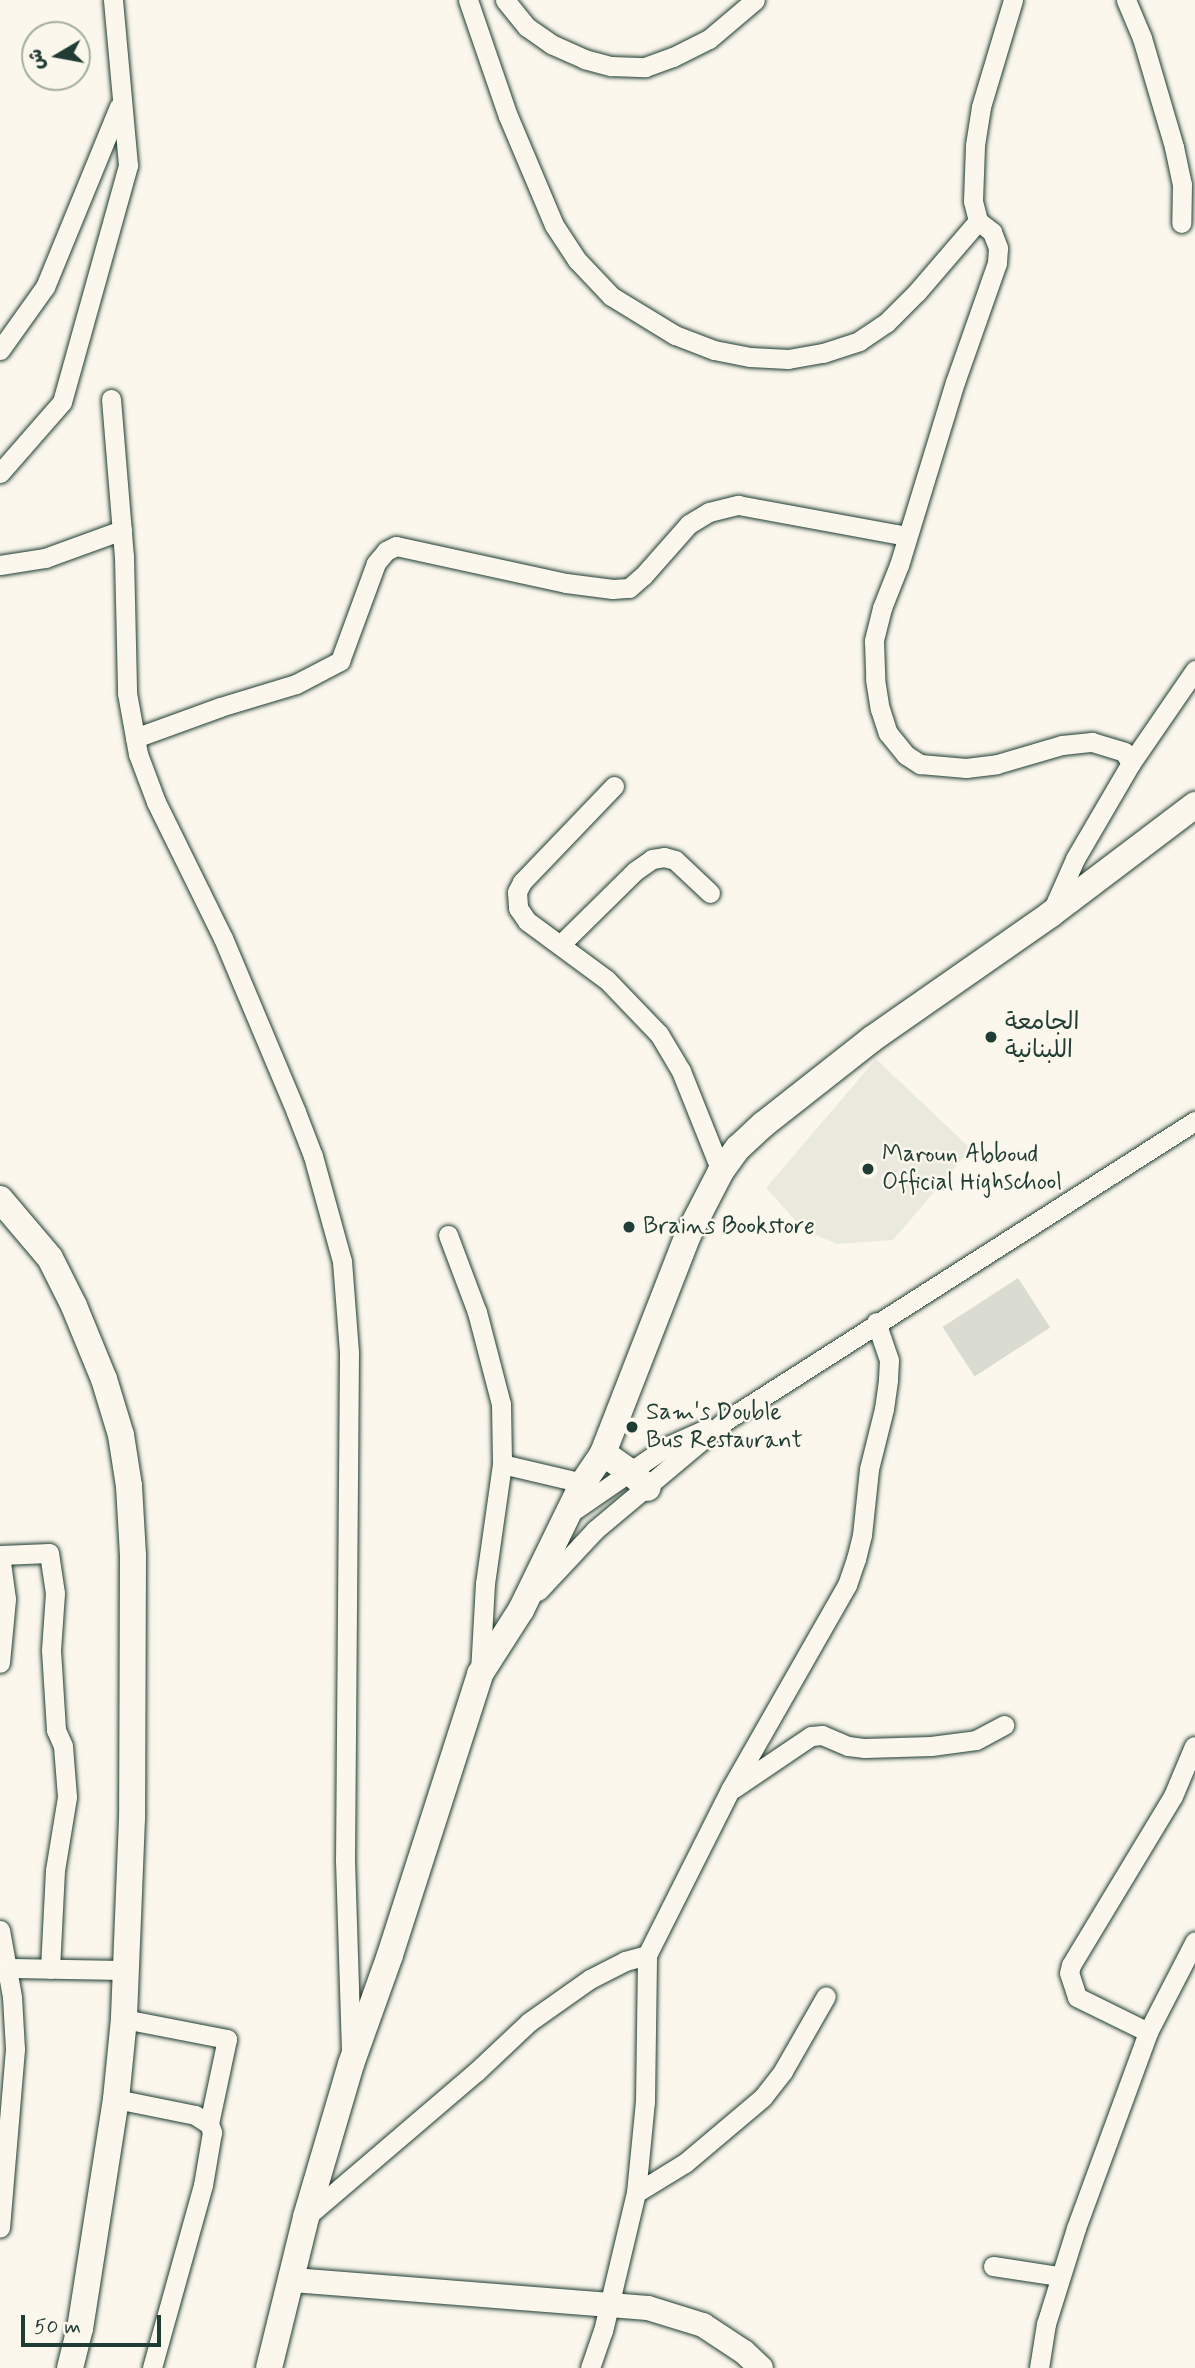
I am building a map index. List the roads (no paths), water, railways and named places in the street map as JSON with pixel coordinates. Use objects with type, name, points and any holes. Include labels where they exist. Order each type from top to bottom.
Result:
[{"type":"main road","points":[[270,2368],[306,2217],[351,2064],[390,1955],[480,1674],[521,1609],[583,1483],[603,1453],[682,1249],[721,1171],[738,1149],[764,1124],[862,1047],[1051,914],[1195,805]]},
{"type":"main road","points":[[0,1199],[50,1258],[74,1306],[104,1378],[121,1435],[129,1486],[133,1555],[132,1818],[124,2019],[116,2099],[80,2328],[70,2368]]},
{"type":"main road","points":[[603,1453],[639,1479]]},
{"type":"street","points":[[0,473],[62,402],[128,165],[113,0]]},
{"type":"street","points":[[468,0],[508,116],[554,225],[577,260],[611,296],[675,335],[726,352],[788,359],[823,353],[859,341],[886,323],[917,292],[978,221]]},
{"type":"street","points":[[505,0],[527,27],[551,44],[584,59],[611,66],[645,67],[709,39],[755,0]]},
{"type":"street","points":[[1013,0],[981,107],[975,146],[973,201],[978,221],[992,232],[998,248],[997,263],[954,382],[874,641],[880,709],[888,733],[906,755],[920,764],[966,768],[997,764],[1062,745],[1092,742],[1124,752],[1131,763]]},
{"type":"street","points":[[1126,0],[1142,38],[1174,147],[1182,184],[1181,223]]},
{"type":"street","points":[[0,350],[45,287],[106,145],[121,101]]},
{"type":"street","points":[[111,399],[122,530],[127,693],[135,738],[156,802],[223,938],[313,1156],[342,1261],[349,1353],[345,1860],[351,2064]]},
{"type":"street","points":[[135,738],[220,707],[296,684],[340,661],[350,640],[376,563],[386,551],[396,545],[566,583],[613,589],[629,588],[690,524],[709,512],[738,505],[907,537]]},
{"type":"street","points":[[0,565],[45,558],[122,530]]},
{"type":"street","points":[[1051,914],[1075,859],[1131,763],[1195,670]]},
{"type":"street","points":[[614,786],[522,882],[517,892],[518,908],[527,921],[607,980],[659,1034],[681,1071],[721,1171]]},
{"type":"street","points":[[560,944],[635,871],[652,859],[664,857],[675,860],[710,893]]},
{"type":"street","points":[[566,1517],[581,1503],[639,1479],[876,1322],[1195,1121]]},
{"type":"street","points":[[448,1235],[490,1353],[500,1404],[502,1464],[485,1583],[480,1674]]},
{"type":"street","points":[[590,2368],[609,2304],[636,2193],[645,2102],[648,1955],[730,1790],[847,1585],[862,1535],[869,1469],[888,1378],[889,1360],[876,1322]]},
{"type":"street","points":[[502,1464],[583,1483]]},
{"type":"street","points":[[521,1609],[639,1479]]},
{"type":"street","points":[[0,1663],[6,1599],[0,1555],[49,1553],[55,1593],[51,1650],[56,1730],[63,1746],[67,1797],[55,1870],[50,1969]]},
{"type":"street","points":[[730,1790],[811,1735],[822,1735],[848,1746],[865,1748],[930,1746],[976,1740],[1004,1725]]},
{"type":"street","points":[[1148,2032],[1077,1997],[1069,1973],[1070,1965],[1173,1796],[1194,1746]]},
{"type":"street","points":[[0,1930],[8,1968],[15,2049],[0,2227]]},
{"type":"street","points":[[1039,2368],[1059,2276],[1148,2032],[1195,1941]]},
{"type":"street","points":[[306,2217],[476,2072],[528,2022],[590,1979],[614,1966],[648,1955]]},
{"type":"street","points":[[8,1968],[127,1970]]},
{"type":"street","points":[[636,2193],[685,2163],[763,2097],[783,2071],[826,1996]]},
{"type":"street","points":[[124,2019],[227,2039],[209,2124],[212,2132],[203,2185],[152,2368]]},
{"type":"street","points":[[116,2099],[195,2115],[209,2124]]},
{"type":"street","points":[[993,2266],[1059,2276]]},
{"type":"street","points":[[293,2280],[648,2308],[703,2325],[744,2352],[761,2368]]},
{"type":"place","name":"الجامعة اللبنانية","points":[[991,1037]]},
{"type":"place","name":"Maroun Abboud Official Highschool","points":[[868,1169]]},
{"type":"place","name":"Brains Bookstore","points":[[629,1227]]},
{"type":"place","name":"Sam's Double Bus Restaurant","points":[[632,1427]]}]
